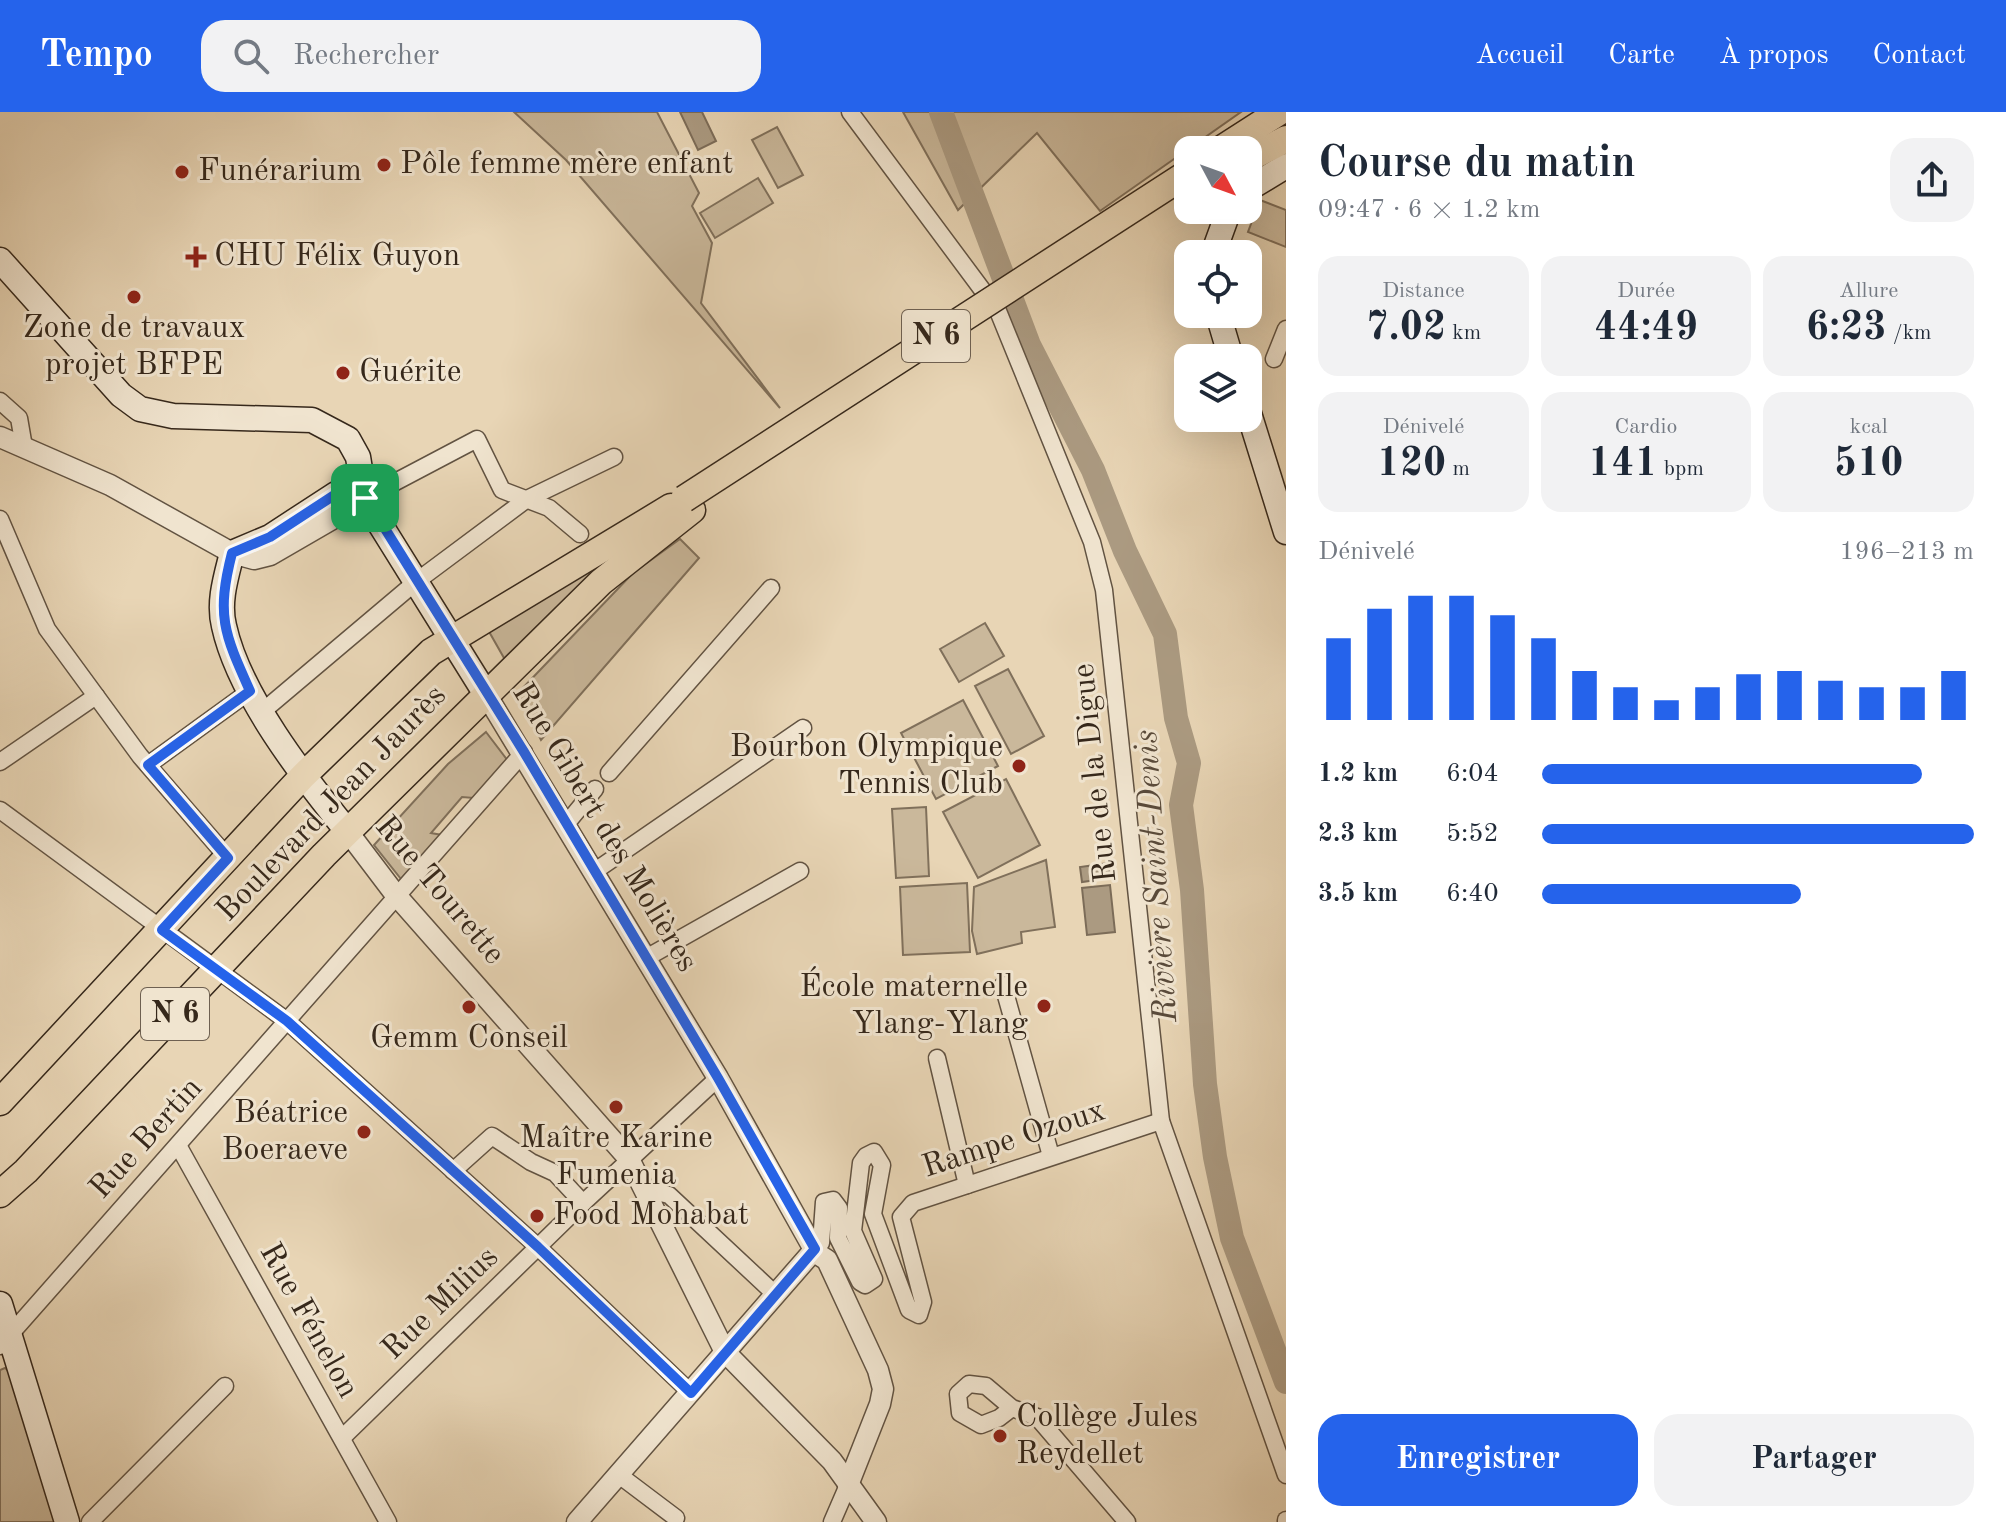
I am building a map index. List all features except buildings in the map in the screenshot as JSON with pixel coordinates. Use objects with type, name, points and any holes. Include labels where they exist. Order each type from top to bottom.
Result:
[{"type":"main road","points":[[1242,136],[1279,112]]},
{"type":"main road","points":[[1251,136],[1286,116]]},
{"type":"main road","points":[[1262,143],[1286,128]]},
{"type":"main road","points":[[1262,152],[1286,139]]},
{"type":"main road","points":[[1262,181],[1286,166]]},
{"type":"main road","name":"N 6","points":[[688,504],[1174,182]]},
{"type":"main road","name":"N 6","points":[[688,504],[1174,201]]},
{"type":"main road","points":[[0,260],[121,395],[140,409],[173,416],[312,420],[348,439],[343,450],[345,474],[336,494]]},
{"type":"main road","points":[[1255,432],[1286,532]]},
{"type":"main road","name":"Rue Gibert des Molières","points":[[348,439],[358,457],[365,498],[487,696]]},
{"type":"main road","points":[[232,553],[270,537],[336,494],[351,491],[365,498]]},
{"type":"main road","name":"Boulevard Jean Jaurès","points":[[0,1102],[303,776],[431,652],[688,504]]},
{"type":"main road","name":"Boulevard Jean Jaurès","points":[[0,1194],[348,832],[623,562],[688,504]]},
{"type":"main road","name":"Rue Tourette","points":[[232,553],[222,592],[223,625],[257,701],[303,776],[348,832]]},
{"type":"main road","points":[[0,1304],[5,1340],[67,1522]]},
{"type":"street","name":"Rue de la Digue","points":[[850,112],[998,311],[1099,562],[1161,1121],[1286,1475]]},
{"type":"street","points":[[1274,359],[1286,329]]},
{"type":"street","points":[[0,401],[19,418],[24,447]]},
{"type":"street","points":[[0,437],[110,485],[232,553],[254,559],[270,555],[365,498],[477,439],[502,490],[549,508],[580,534]]},
{"type":"street","points":[[148,765],[257,701],[527,499],[614,457]]},
{"type":"street","points":[[0,519],[47,629],[148,765],[228,858]]},
{"type":"street","points":[[609,773],[771,588]]},
{"type":"street","points":[[0,762],[96,696]]},
{"type":"street","name":"Rue Gibert des Molières","points":[[487,696],[567,823],[815,1249],[827,1260],[883,1389],[852,1476]]},
{"type":"street","points":[[595,871],[803,728]]},
{"type":"street","name":"Rue Bertin","points":[[5,1340],[179,1147],[395,894],[524,752]]},
{"type":"street","points":[[567,823],[595,789]]},
{"type":"street","points":[[0,810],[287,1021],[538,1247],[691,1393]]},
{"type":"street","name":"Rue Tourette","points":[[348,832],[362,855],[395,894],[629,1159],[725,1352],[832,1461],[852,1476],[876,1522]]},
{"type":"street","points":[[646,958],[800,871]]},
{"type":"street","points":[[1003,985],[1051,1156]]},
{"type":"street","points":[[937,1058],[967,1185]]},
{"type":"street","name":"Rue Milius","points":[[342,1438],[583,1203],[718,1078]]},
{"type":"street","name":"Rampe Ozoux","points":[[815,1249],[821,1243],[824,1202],[833,1200],[839,1208],[838,1238],[860,1282],[865,1285],[874,1279],[853,1231],[861,1163],[874,1152],[882,1165],[873,1214],[909,1310],[919,1315],[923,1302],[901,1217],[913,1203],[1161,1121]]},
{"type":"street","points":[[453,1171],[492,1136],[531,1162],[555,1173],[583,1203]]},
{"type":"street","name":"Rue Fénelon","points":[[179,1147],[388,1522]]},
{"type":"street","points":[[649,1198],[661,1193],[669,1195],[775,1294]]},
{"type":"street","points":[[577,1522],[815,1249]]},
{"type":"street","points":[[90,1522],[225,1386]]},
{"type":"street","points":[[1012,1408],[1037,1417],[1127,1522]]},
{"type":"street","points":[[619,1475],[678,1515]]},
{"type":"street","points":[[832,1522],[852,1476]]},
{"type":"shaded area","points":[[514,112],[657,112],[699,193],[692,206],[712,243],[701,303],[780,408],[566,160]]},
{"type":"shaded area","points":[[680,112],[702,112],[716,141],[698,150]]},
{"type":"shaded area","points":[[903,112],[1241,112],[1207,136],[1174,136],[1174,159],[1100,211],[1037,133],[958,210]]},
{"type":"shaded area","points":[[777,127],[803,175],[778,188],[752,140]]},
{"type":"shaded area","points":[[758,178],[773,203],[715,238],[700,213]]},
{"type":"shaded area","points":[[1262,201],[1286,210],[1286,247],[1248,232],[1251,224],[1262,224]]},
{"type":"shaded area","points":[[680,539],[699,558],[541,740],[518,693],[633,573]]},
{"type":"shaded area","points":[[604,561],[606,567],[508,665],[487,628]]},
{"type":"shaded area","points":[[985,623],[1004,656],[959,682],[940,649]]},
{"type":"shaded area","points":[[1008,669],[1044,736],[1011,754],[975,686]]},
{"type":"shaded area","points":[[963,700],[998,766],[936,799],[901,733]]},
{"type":"shaded area","points":[[486,732],[508,761],[474,798],[462,797],[431,833],[442,835],[401,879],[374,845],[448,764]]},
{"type":"shaded area","points":[[1006,779],[1040,845],[978,878],[943,812]]},
{"type":"shaded area","points":[[926,807],[929,876],[896,878],[892,809]]},
{"type":"shaded area","points":[[1046,860],[1055,927],[1021,932],[1022,943],[977,954],[972,931],[974,887]]},
{"type":"shaded area","points":[[1109,863],[1110,878],[1082,882],[1080,867]]},
{"type":"shaded area","points":[[967,883],[970,952],[903,955],[900,887]]},
{"type":"shaded area","points":[[1110,885],[1115,932],[1087,935],[1082,888]]},
{"type":"shaded area","points":[[5,1368],[16,1377],[60,1522],[0,1522],[0,1370]]},
{"type":"waterway","name":"Rivière Saint-Denis","points":[[941,112],[1029,345],[1093,470],[1125,551],[1165,634],[1176,718],[1189,763],[1181,805],[1192,890],[1205,1084],[1215,1157],[1232,1238],[1286,1382]]},
{"type":"place","name":"Pôle femme mère enfant","points":[[384,165]]},
{"type":"place","name":"Funérarium","points":[[182,172]]},
{"type":"place","name":"CHU Félix Guyon","points":[[196,257]]},
{"type":"place","name":"Zone de travaux projet BFPE","points":[[134,297]]},
{"type":"place","name":"Guérite","points":[[343,373]]},
{"type":"place","name":"Bourbon Olympique Tennis Club","points":[[1019,766]]},
{"type":"place","name":"École maternelle Ylang-Ylang","points":[[1044,1006]]},
{"type":"place","name":"Gemm Conseil","points":[[469,1007]]},
{"type":"place","name":"Maître Karine Fumenia","points":[[616,1107]]},
{"type":"place","name":"Béatrice Boeraeve","points":[[364,1132]]},
{"type":"place","name":"Food Mohabat","points":[[537,1216]]},
{"type":"place","name":"Collège Jules Reydellet","points":[[1000,1436]]},
{"type":"route","points":[[351,491],[365,498],[524,752],[718,1078],[815,1249],[691,1393],[538,1247],[287,1021],[162,930],[228,858],[148,765],[250,691],[223,625],[222,592],[232,553],[270,537],[336,494],[351,491]]}]
